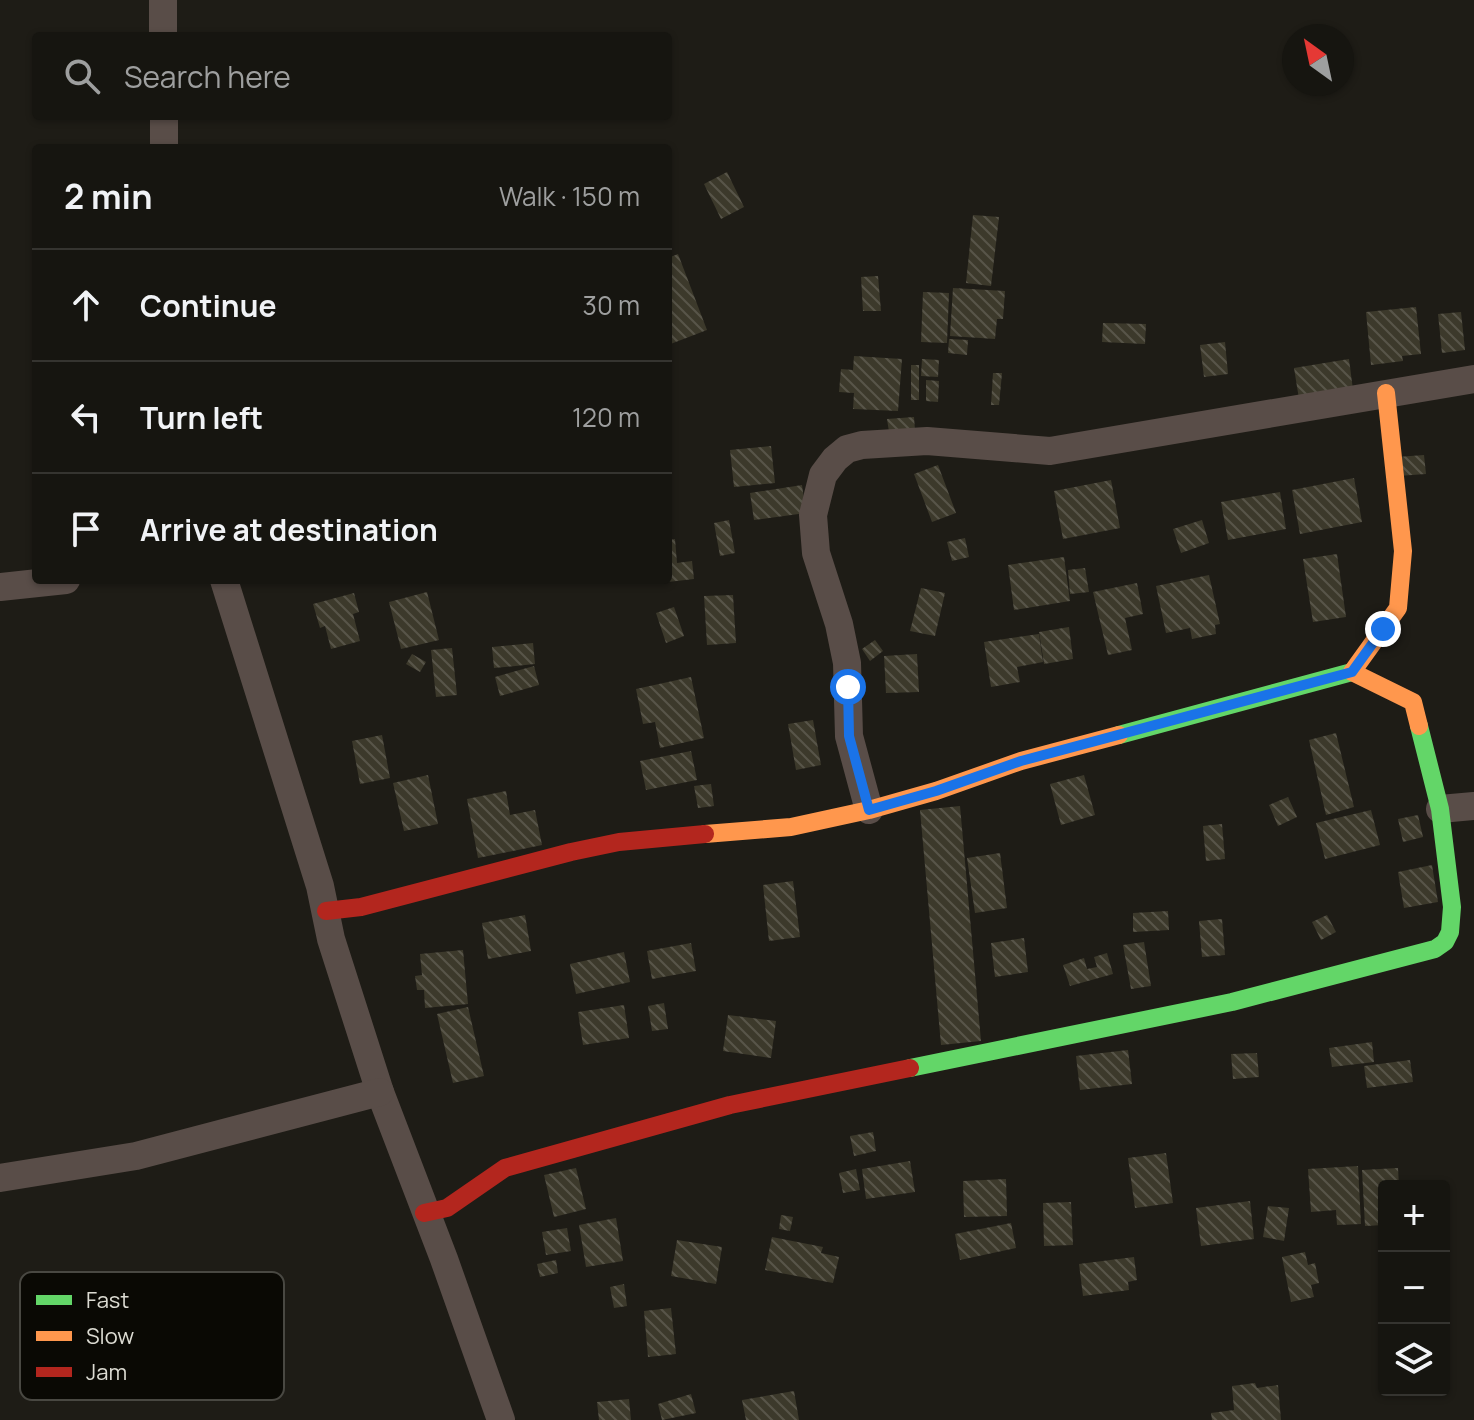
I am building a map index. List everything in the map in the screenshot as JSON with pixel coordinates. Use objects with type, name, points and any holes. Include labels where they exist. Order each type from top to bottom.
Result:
[{"type":"street","points":[[163,0],[163,32]]},
{"type":"street","points":[[164,120],[164,144]]},
{"type":"street","points":[[869,810],[849,736],[847,663],[839,624],[816,553],[813,515],[823,475],[847,449],[862,445],[927,441],[1050,451],[1474,379]]},
{"type":"street","points":[[326,911],[361,907],[561,854],[619,842],[791,827],[869,810],[936,791],[1021,761],[1352,672],[1398,608],[1403,551],[1386,393]]},
{"type":"street","points":[[0,587],[32,584]]},
{"type":"street","points":[[217,584],[320,886],[331,939],[380,1092],[501,1420]]},
{"type":"street","points":[[424,1213],[447,1208],[505,1168],[730,1105],[1232,1002],[1435,949],[1445,942],[1450,932],[1452,907],[1440,809],[1413,702],[1352,672]]},
{"type":"street","points":[[1440,809],[1474,806]]},
{"type":"street","points":[[0,1178],[136,1156],[380,1092]]},
{"type":"building","points":[[727,172],[744,207],[721,219],[704,184]]},
{"type":"building","points":[[973,215],[999,217],[991,286],[966,283]]},
{"type":"building","points":[[678,254],[707,330],[672,343],[672,256]]},
{"type":"building","points":[[878,276],[881,311],[863,311],[861,277]]},
{"type":"building","points":[[953,288],[1005,291],[1003,319],[997,319],[995,339],[950,336]]},
{"type":"building","points":[[923,292],[949,293],[947,343],[921,342]]},
{"type":"building","points":[[1416,307],[1421,354],[1402,356],[1403,361],[1371,365],[1366,312]]},
{"type":"building","points":[[1461,312],[1465,350],[1442,353],[1438,314]]},
{"type":"building","points":[[1103,323],[1146,324],[1145,344],[1102,342]]},
{"type":"building","points":[[949,339],[968,340],[967,355],[948,353]]},
{"type":"building","points":[[1225,342],[1228,374],[1204,377],[1200,345]]},
{"type":"building","points":[[854,356],[902,359],[898,411],[853,409],[854,393],[839,392],[841,369],[853,370]]},
{"type":"building","points":[[922,359],[939,360],[938,377],[921,376]]},
{"type":"building","points":[[1349,359],[1353,390],[1299,399],[1294,368]]},
{"type":"building","points":[[911,365],[919,365],[919,400],[911,400]]},
{"type":"building","points":[[993,373],[1002,373],[999,405],[991,405]]},
{"type":"building","points":[[926,380],[939,381],[938,402],[926,401]]},
{"type":"building","points":[[914,417],[915,430],[889,432],[887,419]]},
{"type":"building","points":[[771,446],[775,483],[734,487],[730,450]]},
{"type":"building","points":[[1424,455],[1426,474],[1398,476],[1397,457]]},
{"type":"building","points":[[938,465],[956,513],[932,522],[914,474]]},
{"type":"building","points":[[1354,478],[1362,522],[1300,534],[1292,490]]},
{"type":"building","points":[[1111,480],[1120,528],[1063,539],[1054,491]]},
{"type":"building","points":[[802,485],[806,513],[754,520],[750,493]]},
{"type":"building","points":[[1280,492],[1286,529],[1228,540],[1221,502]]},
{"type":"building","points":[[729,520],[735,553],[720,556],[714,523]]},
{"type":"building","points":[[1202,520],[1209,543],[1181,553],[1173,529]]},
{"type":"building","points":[[965,538],[969,557],[952,561],[947,542]]},
{"type":"building","points":[[672,539],[675,539],[677,563],[692,561],[694,579],[672,582]]},
{"type":"building","points":[[1337,554],[1346,617],[1313,622],[1303,559]]},
{"type":"building","points":[[1064,557],[1070,601],[1014,610],[1008,565]]},
{"type":"building","points":[[1085,568],[1089,592],[1070,594],[1068,570]]},
{"type":"building","points":[[1209,575],[1220,624],[1215,625],[1216,634],[1192,639],[1190,628],[1166,633],[1156,586]]},
{"type":"building","points":[[1137,583],[1143,614],[1125,618],[1132,650],[1108,655],[1093,592]]},
{"type":"building","points":[[921,588],[945,593],[935,636],[910,631]]},
{"type":"building","points":[[427,592],[439,640],[401,649],[389,602]]},
{"type":"building","points":[[354,593],[359,612],[353,614],[360,641],[331,649],[325,626],[320,628],[313,604]]},
{"type":"building","points":[[733,595],[736,643],[707,645],[704,596]]},
{"type":"building","points":[[674,607],[684,636],[666,643],[656,613]]},
{"type":"building","points":[[1069,627],[1073,659],[1044,664],[1039,632]]},
{"type":"building","points":[[1039,634],[1043,662],[1017,667],[1020,682],[991,687],[984,642]]},
{"type":"building","points":[[875,640],[883,651],[870,661],[862,649]]},
{"type":"building","points":[[533,643],[535,664],[494,668],[492,647]]},
{"type":"building","points":[[452,648],[457,695],[436,697],[431,650]]},
{"type":"building","points":[[412,654],[426,662],[420,672],[406,664]]},
{"type":"building","points":[[917,654],[919,692],[886,693],[884,656]]},
{"type":"building","points":[[534,666],[539,685],[500,696],[495,677]]},
{"type":"building","points":[[691,677],[704,738],[660,748],[655,722],[643,724],[636,689]]},
{"type":"building","points":[[813,720],[821,765],[796,770],[788,724]]},
{"type":"building","points":[[1336,733],[1354,807],[1326,815],[1309,740]]},
{"type":"building","points":[[382,735],[390,778],[360,784],[352,741]]},
{"type":"building","points":[[691,751],[697,780],[646,790],[640,761]]},
{"type":"building","points":[[428,775],[438,824],[404,831],[393,783]]},
{"type":"building","points":[[1084,775],[1095,815],[1061,825],[1050,784]]},
{"type":"building","points":[[711,784],[714,806],[698,808],[694,786]]},
{"type":"building","points":[[506,791],[510,815],[535,810],[542,845],[478,858],[467,799]]},
{"type":"building","points":[[1288,797],[1297,817],[1278,826],[1269,805]]},
{"type":"building","points":[[960,806],[981,1041],[941,1045],[920,810]]},
{"type":"building","points":[[1371,810],[1380,845],[1325,859],[1316,823]]},
{"type":"building","points":[[1418,815],[1423,837],[1403,842],[1398,819]]},
{"type":"building","points":[[1222,824],[1225,859],[1206,861],[1203,826]]},
{"type":"building","points":[[1000,853],[1007,908],[975,913],[967,858]]},
{"type":"building","points":[[1432,865],[1438,902],[1404,908],[1398,872]]},
{"type":"building","points":[[793,881],[800,937],[769,941],[763,885]]},
{"type":"building","points":[[1168,911],[1169,930],[1133,932],[1133,913]]},
{"type":"building","points":[[525,915],[531,951],[488,959],[482,923]]},
{"type":"building","points":[[1327,915],[1336,932],[1321,940],[1312,922]]},
{"type":"building","points":[[1222,919],[1225,955],[1202,957],[1199,921]]},
{"type":"building","points":[[1024,938],[1028,972],[995,977],[991,943]]},
{"type":"building","points":[[1144,942],[1151,986],[1131,989],[1123,945]]},
{"type":"building","points":[[691,943],[696,971],[652,979],[647,951]]},
{"type":"building","points":[[463,950],[468,1004],[425,1008],[424,990],[417,990],[415,976],[422,975],[420,954]]},
{"type":"building","points":[[624,952],[630,982],[576,994],[570,964]]},
{"type":"building","points":[[1107,953],[1113,974],[1070,986],[1063,965],[1084,958],[1087,969],[1097,967],[1094,957]]},
{"type":"building","points":[[664,1003],[668,1029],[652,1031],[648,1006]]},
{"type":"building","points":[[624,1005],[629,1038],[583,1045],[578,1012]]},
{"type":"building","points":[[468,1007],[484,1076],[453,1083],[437,1014]]},
{"type":"building","points":[[728,1015],[776,1021],[771,1058],[723,1051]]},
{"type":"building","points":[[1372,1042],[1374,1062],[1332,1067],[1329,1048]]},
{"type":"building","points":[[1128,1050],[1132,1084],[1080,1090],[1076,1056]]},
{"type":"building","points":[[1257,1053],[1259,1077],[1233,1079],[1231,1054]]},
{"type":"building","points":[[1410,1060],[1413,1082],[1367,1088],[1364,1066]]},
{"type":"building","points":[[873,1132],[876,1151],[854,1156],[850,1136]]},
{"type":"building","points":[[1166,1153],[1173,1203],[1135,1208],[1128,1158]]},
{"type":"building","points":[[910,1161],[915,1192],[866,1199],[862,1169]]},
{"type":"building","points":[[1358,1166],[1361,1224],[1337,1225],[1336,1210],[1311,1212],[1308,1169]]},
{"type":"building","points":[[576,1168],[586,1209],[554,1217],[544,1175]]},
{"type":"building","points":[[1398,1168],[1399,1180],[1378,1180],[1378,1225],[1365,1226],[1362,1170]]},
{"type":"building","points":[[856,1169],[860,1190],[843,1193],[839,1173]]},
{"type":"building","points":[[1006,1179],[1007,1216],[964,1217],[963,1181]]},
{"type":"building","points":[[1250,1201],[1254,1239],[1201,1246],[1196,1208]]},
{"type":"building","points":[[1071,1202],[1073,1245],[1044,1246],[1043,1203]]},
{"type":"building","points":[[1268,1206],[1289,1208],[1284,1241],[1263,1237]]},
{"type":"building","points":[[781,1215],[793,1217],[790,1231],[779,1229]]},
{"type":"building","points":[[616,1218],[623,1261],[586,1267],[579,1225]]},
{"type":"building","points":[[1011,1223],[1016,1248],[960,1260],[955,1234]]},
{"type":"building","points":[[567,1228],[571,1251],[546,1255],[542,1232]]},
{"type":"building","points":[[772,1237],[823,1247],[821,1253],[839,1257],[833,1283],[765,1270]]},
{"type":"building","points":[[677,1240],[722,1247],[716,1284],[671,1276]]},
{"type":"building","points":[[1305,1252],[1308,1265],[1315,1263],[1319,1283],[1311,1285],[1314,1297],[1291,1302],[1282,1257]]},
{"type":"building","points":[[1134,1257],[1137,1280],[1128,1282],[1129,1290],[1083,1296],[1079,1264]]},
{"type":"building","points":[[556,1260],[558,1273],[540,1277],[537,1264]]},
{"type":"building","points":[[624,1284],[627,1306],[614,1308],[610,1287]]},
{"type":"building","points":[[671,1308],[676,1354],[648,1357],[644,1311]]},
{"type":"building","points":[[1255,1383],[1257,1388],[1278,1385],[1281,1420],[1212,1420],[1211,1413],[1234,1410],[1232,1386]]},
{"type":"building","points":[[794,1391],[799,1420],[746,1420],[742,1400]]},
{"type":"building","points":[[691,1394],[696,1413],[662,1420],[658,1404]]},
{"type":"building","points":[[629,1399],[631,1420],[599,1420],[597,1402]]},
{"type":"traffic: fast","points":[[1119,735],[1352,672]]},
{"type":"traffic: fast","points":[[910,1068],[1232,1002],[1435,949],[1445,942],[1450,932],[1452,907],[1440,809],[1419,726]]},
{"type":"traffic: slow","points":[[1386,393],[1403,551],[1398,608],[1352,672],[1413,702],[1419,726]]},
{"type":"traffic: slow","points":[[705,834],[791,827],[869,810],[936,791],[1021,761],[1119,735]]},
{"type":"traffic: jam","points":[[326,911],[361,907],[619,842],[705,834]]},
{"type":"traffic: jam","points":[[424,1213],[447,1208],[505,1168],[730,1105],[910,1068]]},
{"type":"route","points":[[848,687],[849,736],[869,810],[936,791],[1021,761],[1352,672],[1383,629]]}]
